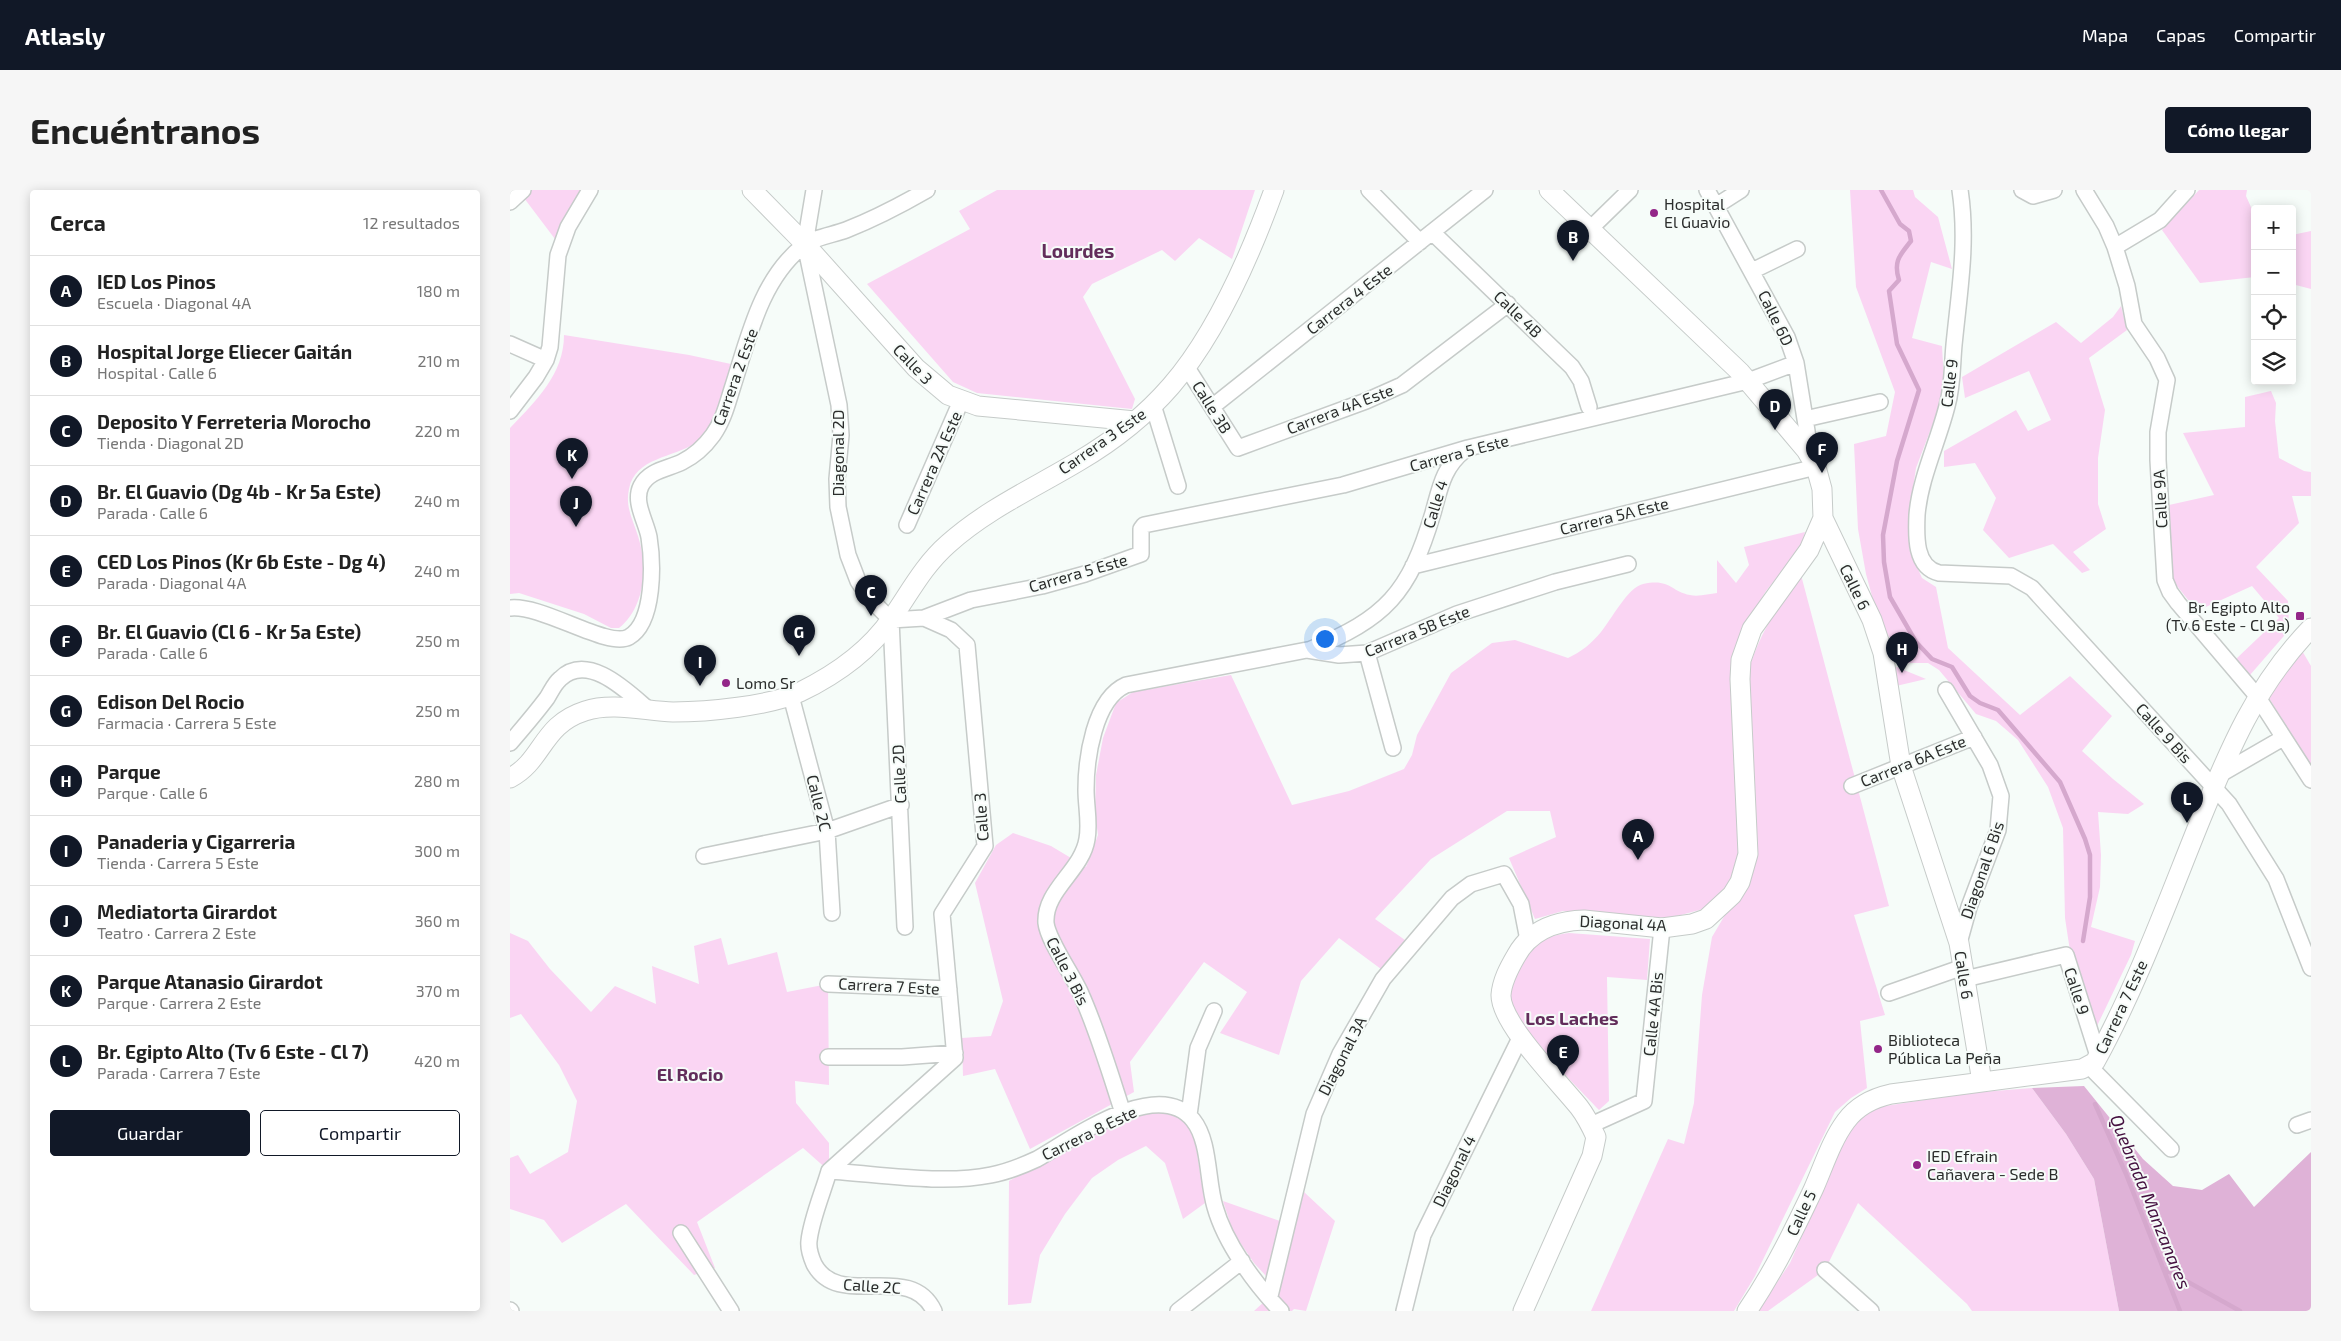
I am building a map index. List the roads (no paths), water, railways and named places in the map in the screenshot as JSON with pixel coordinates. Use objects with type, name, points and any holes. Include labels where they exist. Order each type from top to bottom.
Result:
[{"type":"street","points":[[510,411],[546,360],[550,347],[558,255],[568,227],[590,190]]},
{"type":"street","name":"Calle 3","points":[[752,190],[805,244],[916,368],[937,387],[961,401],[978,406],[1136,422]]},
{"type":"street","points":[[814,190],[805,244],[845,231],[904,197],[927,190]]},
{"type":"street","name":"Carrera 3 Este","points":[[891,620],[924,569],[963,531],[998,507],[1079,461],[1136,422],[1153,405],[1186,366],[1240,271],[1274,190]]},
{"type":"street","points":[[1369,190],[1420,242]]},
{"type":"street","name":"Carrera 4 Este","points":[[1212,407],[1485,190]]},
{"type":"street","name":"Calle 6","points":[[1549,190],[1748,381],[1814,462],[1822,490],[1823,518],[1877,635],[1883,653],[1901,766],[1959,943],[1982,1082]]},
{"type":"street","points":[[1590,229],[1630,190]]},
{"type":"street","name":"Calle 6D","points":[[1707,190],[1785,331],[1796,363],[1814,462]]},
{"type":"street","points":[[1716,206],[1741,190]]},
{"type":"street","name":"Calle 9","points":[[1960,190],[1964,246],[1950,393],[1921,494],[1917,516],[1921,559],[1928,570],[1939,573],[2011,576]]},
{"type":"street","points":[[2022,190],[2033,196],[2054,190]]},
{"type":"street","name":"Calle 9A","points":[[2084,190],[2106,226],[2115,247],[2127,286],[2134,324],[2157,358],[2167,380],[2158,432],[2165,580],[2170,592],[2178,603],[2257,696],[2311,780]]},
{"type":"street","points":[[2115,247],[2160,220],[2188,190]]},
{"type":"street","name":"Calle 4B","points":[[1432,232],[1572,367],[1582,381],[1589,407]]},
{"type":"street","name":"Carrera 2 Este","points":[[510,608],[531,609],[612,638],[629,637],[636,631],[646,613],[652,570],[649,537],[638,500],[641,485],[651,474],[691,456],[714,434],[724,415],[763,301],[779,274],[805,244]]},
{"type":"street","name":"Diagonal 2D","points":[[805,244],[840,413],[841,435],[837,493],[844,541],[858,580],[870,599],[891,620]]},
{"type":"street","points":[[1752,271],[1796,249]]},
{"type":"street","name":"Carrera 4A Este","points":[[1238,448],[1366,401],[1402,385],[1508,304]]},
{"type":"street","points":[[510,344],[546,360]]},
{"type":"street","name":"Carrera 5 Este","points":[[891,620],[924,618],[971,600],[1051,584],[1141,554],[1141,529],[1144,525],[1343,485],[1468,448],[1748,381],[1796,363]]},
{"type":"street","name":"Calle 3B","points":[[1186,366],[1238,448]]},
{"type":"street","name":"Carrera 2A Este","points":[[907,525],[961,401]]},
{"type":"street","points":[[1805,418],[1880,402]]},
{"type":"street","points":[[1153,405],[1178,486]]},
{"type":"street","name":"Calle 4","points":[[1307,650],[1346,635],[1370,620],[1390,602],[1413,566],[1428,528],[1442,478],[1453,461],[1468,448]]},
{"type":"street","name":"Carrera 5A Este","points":[[1413,566],[1814,462]]},
{"type":"street","name":"Diagonal 4A","points":[[1523,1311],[1592,1156],[1596,1136],[1580,1108],[1508,1018],[1501,996],[1507,973],[1518,952],[1528,940],[1548,926],[1572,920],[1662,928],[1692,924],[1706,919],[1720,908],[1740,882],[1746,867],[1749,841],[1740,679],[1741,660],[1752,629],[1809,550],[1823,518]]},
{"type":"street","name":"Carrera 5B Este","points":[[1115,691],[1132,684],[1307,650],[1339,655],[1366,653],[1457,614],[1555,582],[1628,564]]},
{"type":"street","name":"Calle 9 Bis","points":[[2011,576],[2032,588],[2216,782],[2276,878],[2311,968]]},
{"type":"street","name":"Calle 3","points":[[924,618],[951,630],[967,645],[985,846],[942,914],[955,1055]]},
{"type":"street","points":[[510,778],[526,768],[545,738],[571,716],[593,708],[604,707],[692,711],[756,703],[791,696],[826,677],[855,657],[891,620]]},
{"type":"street","name":"Calle 2D","points":[[891,620],[901,805],[905,927]]},
{"type":"street","name":"Carrera 7 Este","points":[[1853,1114],[1870,1101],[1891,1094],[1982,1082],[2094,1061],[2144,956],[2216,782],[2257,696],[2283,659],[2311,628]]},
{"type":"street","points":[[1366,653],[1393,748]]},
{"type":"street","points":[[510,743],[530,721],[560,679],[575,672],[592,671],[607,677],[650,710]]},
{"type":"street","name":"Diagonal 6 Bis","points":[[1946,690],[1995,775],[2001,796],[2001,813],[1994,846],[1969,907],[1959,943]]},
{"type":"street","name":"Calle 3 Bis","points":[[1115,691],[1103,706],[1088,760],[1086,791],[1088,831],[1085,849],[1076,866],[1050,903],[1046,924],[1050,937],[1070,970],[1090,1014],[1123,1113]]},
{"type":"street","name":"Calle 2C","points":[[791,696],[828,831],[832,913]]},
{"type":"street","name":"Carrera 6A Este","points":[[1852,786],[1974,737]]},
{"type":"street","points":[[2216,782],[2284,738]]},
{"type":"street","points":[[704,856],[828,831],[901,805]]},
{"type":"street","name":"Diagonal 3A","points":[[1270,1296],[1314,1114],[1340,1054],[1383,979],[1452,898],[1476,882],[1504,874],[1521,904],[1528,940]]},
{"type":"street","name":"Calle 4A Bis","points":[[1590,1125],[1644,1101],[1662,928]]},
{"type":"street","name":"Calle 9","points":[[1964,973],[2066,955],[2094,1061],[2171,1149]]},
{"type":"street","points":[[1889,993],[1964,973]]},
{"type":"street","name":"Carrera 7 Este","points":[[828,984],[949,989]]},
{"type":"street","points":[[1214,1011],[1198,1048],[1189,1115],[1201,1134],[1211,1191],[1219,1220],[1231,1248],[1281,1311]]},
{"type":"street","name":"Diagonal 4","points":[[1404,1311],[1417,1252],[1423,1235],[1521,1036]]},
{"type":"street","points":[[828,1057],[955,1055]]},
{"type":"street","points":[[829,1171],[955,1055]]},
{"type":"street","name":"Carrera 8 Este","points":[[829,1171],[945,1179],[992,1175],[1029,1162],[1123,1113],[1160,1104],[1175,1107],[1189,1115]]},
{"type":"street","name":"Calle 5","points":[[1747,1311],[1774,1267],[1840,1131],[1853,1114]]},
{"type":"street","name":"Calle 2C","points":[[829,1171],[809,1241],[810,1254],[816,1267],[832,1281],[845,1286],[879,1285],[912,1289],[924,1296],[934,1311]]},
{"type":"street","points":[[681,1234],[731,1311]]},
{"type":"street","points":[[1178,1311],[1242,1261]]},
{"type":"street","points":[[1825,1270],[1871,1311]]},
{"type":"waterway","name":"Quebrada Manzanares","points":[[1881,190],[1900,224],[1909,231],[1911,241],[1897,263],[1899,280],[1889,291],[1897,344],[1919,390],[1897,461],[1883,535],[1884,562],[1890,597],[1916,642],[1932,659],[1952,667],[1970,696],[1980,703],[1998,710],[2060,782],[2090,855],[2090,897],[2083,941]]},
{"type":"waterway","name":"Quebrada Manzanares","points":[[2095,1104],[2126,1174],[2180,1311]]},
{"type":"waterway","points":[[2163,1268],[2240,1311]]},
{"type":"place","name":"Hospital El Guavio","points":[[1654,213]]},
{"type":"place","name":"Hospital Jorge Eliecer Gaitán","points":[[1573,261]]},
{"type":"place","name":"Br. El Guavio (Dg 4b - Kr 5a Este)","points":[[1775,430]]},
{"type":"place","name":"Br. El Guavio (Cl 6 - Kr 5a Este)","points":[[1822,473]]},
{"type":"place","name":"Parque Atanasio Girardot","points":[[572,479]]},
{"type":"place","name":"Mediatorta Girardot","points":[[576,527]]},
{"type":"place","name":"Deposito Y Ferreteria Morocho","points":[[871,616]]},
{"type":"place","name":"Br. Egipto Alto (Tv 6 Este - Cl 9a)","points":[[2300,616]]},
{"type":"place","name":"Edison Del Rocio","points":[[799,656]]},
{"type":"place","name":"Parque","points":[[1902,673]]},
{"type":"place","name":"Lomo Sr","points":[[726,683]]},
{"type":"place","name":"Panaderia y Cigarreria","points":[[700,686]]},
{"type":"place","name":"Br. Egipto Alto (Tv 6 Este - Cl 7)","points":[[2187,823]]},
{"type":"place","name":"IED Los Pinos","points":[[1638,860]]},
{"type":"place","name":"Biblioteca Pública La Peña","points":[[1878,1049]]},
{"type":"place","name":"CED Los Pinos (Kr 6b Este - Dg 4)","points":[[1563,1076]]},
{"type":"place","name":"IED Efrain Cañavera - Sede B","points":[[1917,1165]]},
{"type":"district","name":"Lourdes","points":[[1078,251]]},
{"type":"district","name":"Los Laches","points":[[1572,1019]]},
{"type":"district","name":"El Rocio","points":[[690,1075]]}]
